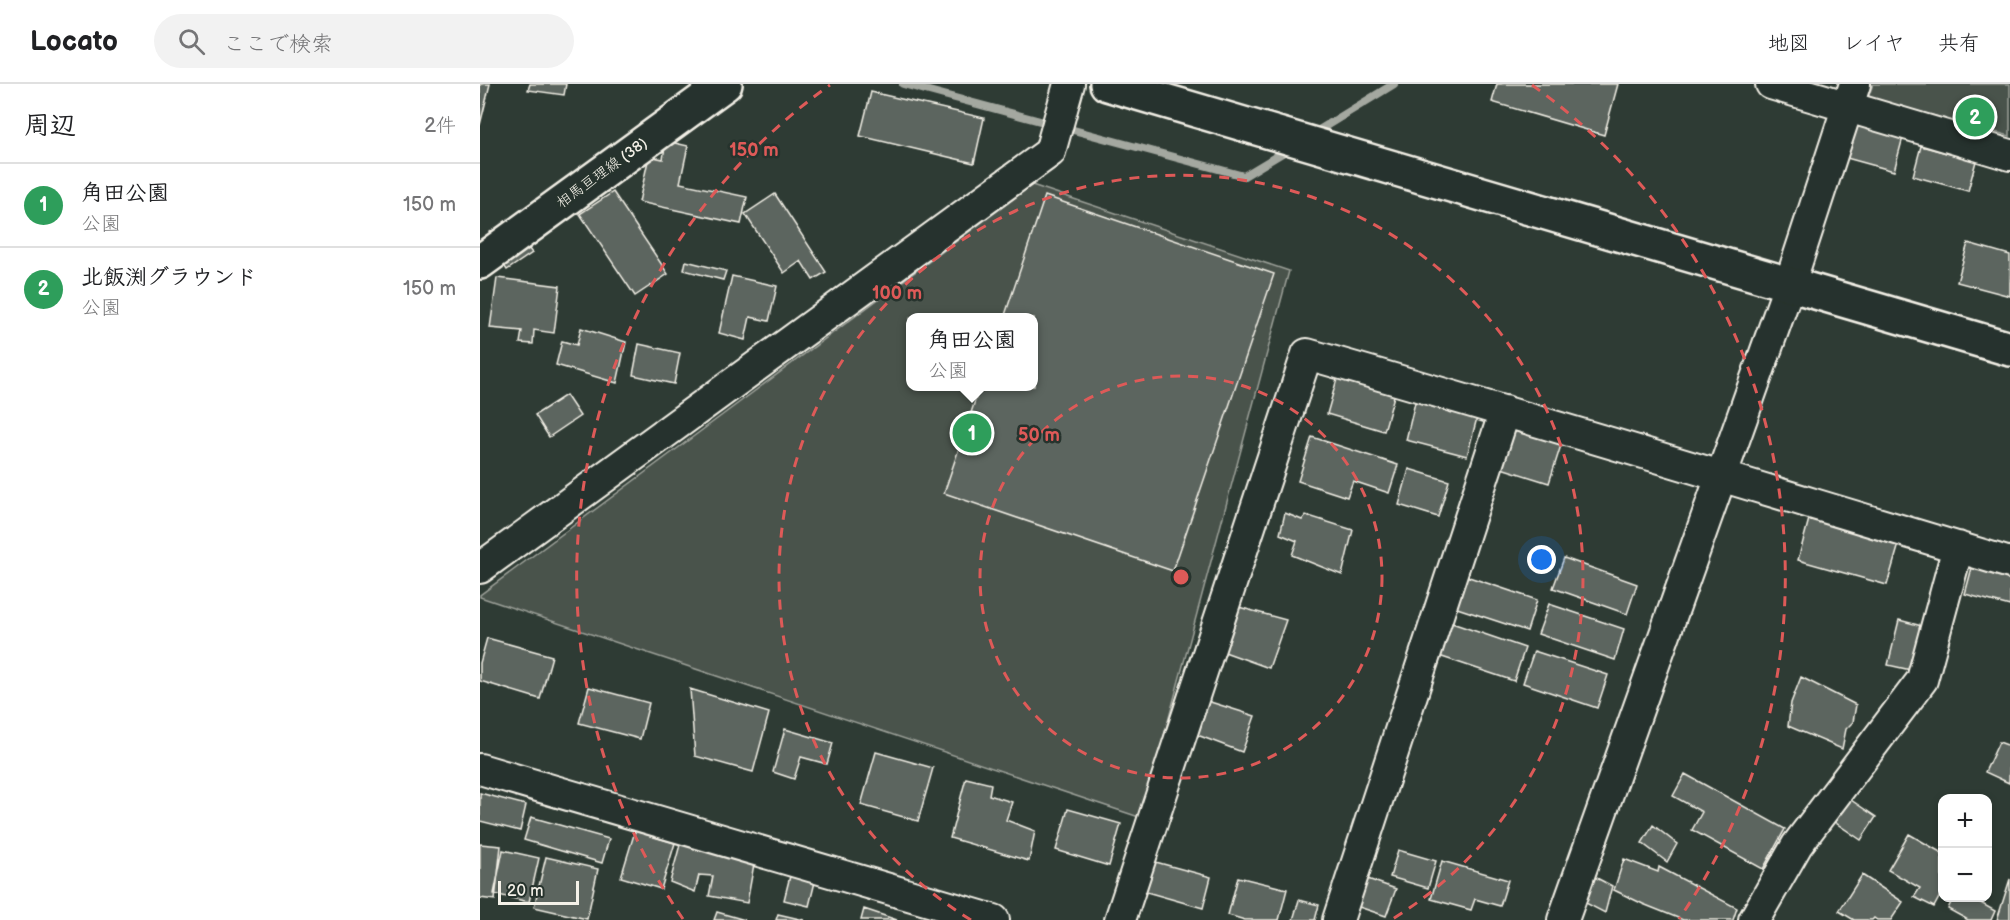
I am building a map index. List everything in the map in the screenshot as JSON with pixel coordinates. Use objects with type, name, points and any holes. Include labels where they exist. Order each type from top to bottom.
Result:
[{"type":"street","name":"相馬亘理線 (38)","points":[[480,262],[725,84]]},
{"type":"street","points":[[1107,84],[2010,348]]},
{"type":"street","points":[[1771,84],[1851,96],[2010,155]]},
{"type":"street","points":[[480,568],[1050,152],[1066,96]]},
{"type":"street","points":[[1563,920],[1791,283],[1851,96]]},
{"type":"street","points":[[1120,920],[1307,354],[2010,562]]},
{"type":"street","points":[[1338,920],[1505,411]]},
{"type":"street","points":[[1754,920],[1797,845],[1922,680],[1958,547]]},
{"type":"street","points":[[480,769],[926,910],[994,920]]},
{"type":"shaded area","points":[[1873,84],[2010,84],[2010,136],[1868,98]]},
{"type":"shaded area","points":[[1032,185],[1289,271],[1142,818],[480,597]]},
{"type":"building","points":[[480,84],[490,84],[480,125]]},
{"type":"building","points":[[530,84],[566,84],[564,95],[528,90]]},
{"type":"building","points":[[1497,84],[1618,84],[1604,135],[1492,102]]},
{"type":"building","points":[[871,92],[984,118],[974,163],[860,136]]},
{"type":"building","points":[[1852,124],[1903,137],[1894,171],[1843,157]]},
{"type":"building","points":[[666,141],[688,146],[680,183],[747,197],[741,224],[639,202],[649,156],[663,159]]},
{"type":"building","points":[[1921,146],[1976,161],[1968,191],[1913,176]]},
{"type":"building","points":[[613,192],[668,274],[635,296],[580,214]]},
{"type":"building","points":[[775,194],[826,272],[813,280],[801,261],[784,273],[745,214]]},
{"type":"building","points":[[1045,196],[1274,274],[1173,571],[944,493],[978,391],[1038,391],[1038,313],[1006,313]]},
{"type":"building","points":[[523,241],[532,253],[507,270],[499,258]]},
{"type":"building","points":[[1968,243],[2010,255],[2010,296],[1957,282]]},
{"type":"building","points":[[686,261],[726,271],[723,280],[684,270]]},
{"type":"building","points":[[732,276],[777,286],[769,321],[750,317],[745,340],[719,333]]},
{"type":"building","points":[[497,278],[560,286],[554,333],[534,330],[533,344],[520,343],[522,331],[490,328]]},
{"type":"building","points":[[581,328],[626,342],[617,383],[556,365],[562,341],[577,345]]},
{"type":"building","points":[[639,344],[680,353],[674,384],[633,375]]},
{"type":"building","points":[[1339,372],[1396,389],[1384,431],[1327,414]]},
{"type":"building","points":[[1417,394],[1479,410],[1467,456],[1406,440]]},
{"type":"building","points":[[566,395],[580,416],[549,437],[535,415]]},
{"type":"building","points":[[1510,426],[1562,442],[1549,483],[1498,467]]},
{"type":"building","points":[[1312,437],[1398,465],[1389,493],[1353,481],[1347,497],[1298,481]]},
{"type":"building","points":[[1409,469],[1449,481],[1438,517],[1399,505]]},
{"type":"building","points":[[1285,513],[1302,520],[1306,515],[1353,530],[1342,575],[1292,555],[1297,541],[1280,534]]},
{"type":"building","points":[[1809,519],[1899,544],[1887,585],[1798,560]]},
{"type":"building","points":[[1564,558],[1637,584],[1627,614],[1553,588]]},
{"type":"building","points":[[1974,560],[2010,570],[2010,606],[1965,594]]},
{"type":"building","points":[[1463,575],[1537,600],[1527,631],[1451,606]]},
{"type":"building","points":[[1549,604],[1624,629],[1615,660],[1538,634]]},
{"type":"building","points":[[1235,606],[1286,620],[1269,668],[1219,650]]},
{"type":"building","points":[[1899,620],[1922,626],[1911,670],[1888,665]]},
{"type":"building","points":[[1446,621],[1525,648],[1514,681],[1436,655]]},
{"type":"building","points":[[487,638],[552,656],[540,699],[480,681],[480,663]]},
{"type":"building","points":[[1534,651],[1608,675],[1597,708],[1523,683]]},
{"type":"building","points":[[1801,677],[1856,705],[1853,722],[1846,729],[1842,749],[1788,726],[1791,703]]},
{"type":"building","points":[[589,687],[649,703],[640,739],[579,723]]},
{"type":"building","points":[[690,689],[769,713],[753,772],[695,756]]},
{"type":"building","points":[[1204,700],[1255,716],[1242,752],[1192,733]]},
{"type":"building","points":[[785,729],[833,743],[827,764],[801,757],[794,779],[773,772]]},
{"type":"building","points":[[1999,742],[2010,746],[2009,783],[1985,772]]},
{"type":"building","points":[[876,752],[933,768],[918,821],[861,805]]},
{"type":"building","points":[[1685,774],[1785,829],[1763,869],[1692,830],[1702,812],[1673,796]]},
{"type":"building","points":[[966,778],[991,784],[989,795],[1012,802],[1006,820],[1035,831],[1029,861],[950,838]]},
{"type":"building","points":[[480,793],[526,805],[520,831],[480,821]]},
{"type":"building","points":[[1845,796],[1876,817],[1861,840],[1830,819]]},
{"type":"building","points":[[1068,809],[1121,824],[1109,866],[1056,850]]},
{"type":"building","points":[[531,817],[609,839],[602,863],[524,840]]},
{"type":"building","points":[[1653,825],[1677,844],[1667,862],[1642,843]]},
{"type":"building","points":[[635,831],[675,843],[661,889],[621,877]]},
{"type":"building","points":[[1909,834],[1938,851],[1938,900],[1934,907],[1914,897],[1920,888],[1888,870]]},
{"type":"building","points":[[682,837],[754,864],[747,903],[709,896],[713,876],[699,875],[695,892],[670,882]]},
{"type":"building","points":[[480,844],[501,846],[495,900],[480,898]]},
{"type":"building","points":[[503,850],[539,858],[529,902],[494,894]]},
{"type":"building","points":[[1398,850],[1436,861],[1428,888],[1390,877]]},
{"type":"building","points":[[546,857],[598,869],[587,919],[534,907]]},
{"type":"building","points":[[1624,859],[1658,872],[1659,867],[1737,908],[1733,920],[1683,920],[1614,890]]},
{"type":"building","points":[[1152,861],[1211,877],[1203,908],[1143,891]]},
{"type":"building","points":[[1442,861],[1508,880],[1500,906],[1475,899],[1471,910],[1431,899]]},
{"type":"building","points":[[1587,873],[1612,886],[1605,913],[1578,899]]},
{"type":"building","points":[[1862,875],[1903,902],[1891,920],[1874,918],[1854,920],[1839,911]]},
{"type":"building","points":[[790,876],[815,882],[809,906],[784,900]]},
{"type":"building","points":[[1238,877],[1287,889],[1279,920],[1245,920],[1228,915]]},
{"type":"building","points":[[1362,877],[1396,889],[1386,916],[1353,905]]},
{"type":"building","points":[[2010,879],[2010,920],[1997,920]]},
{"type":"building","points":[[1299,900],[1319,905],[1315,920],[1293,920]]},
{"type":"building","points":[[1951,902],[1979,902],[1995,911],[1991,920],[1968,920],[1948,909]]},
{"type":"building","points":[[864,909],[897,920],[861,920]]},
{"type":"building","points":[[717,912],[745,920],[714,920]]},
{"type":"building","points":[[778,914],[804,920],[776,920]]},
{"type":"waterway","points":[[903,84],[1244,176],[1292,147]]},
{"type":"waterway","points":[[1311,135],[1394,84]]},
{"type":"place","name":"北飯渕グラウンド","points":[[1975,117]]},
{"type":"place","name":"角田公園","points":[[972,433]]}]
